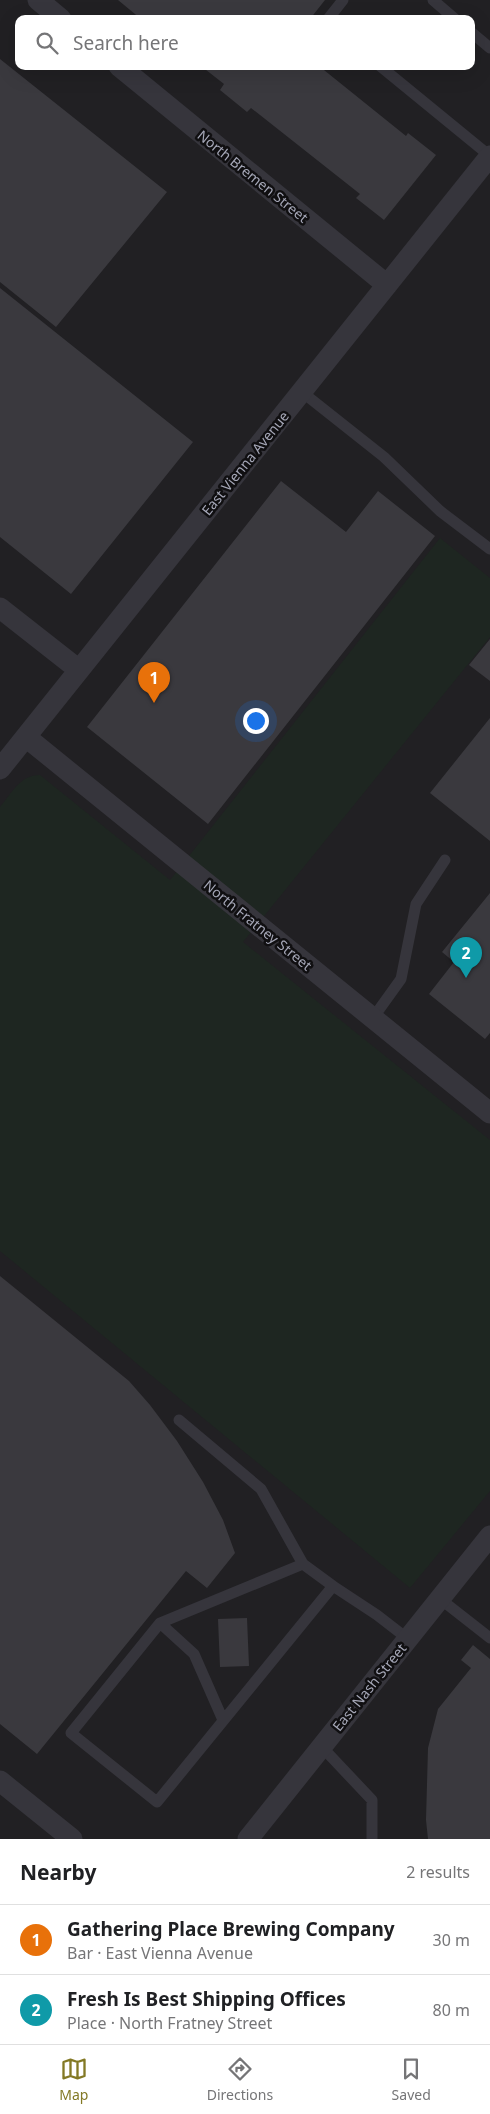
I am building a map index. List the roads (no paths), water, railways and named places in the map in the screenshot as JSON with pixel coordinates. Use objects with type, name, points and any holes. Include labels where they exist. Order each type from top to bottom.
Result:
[{"type":"street","points":[[38,0],[56,15]]},
{"type":"street","name":"North Bremen Street","points":[[124,70],[387,285]]},
{"type":"street","name":"East Vienna Avenue","points":[[0,769],[490,156]]},
{"type":"street","points":[[0,608],[79,670]]},
{"type":"street","name":"North Fratney Street","points":[[26,737],[490,1113]]},
{"type":"street","name":"East Nash Street","points":[[248,1839],[490,1536]]},
{"type":"street","points":[[0,1781],[72,1839]]},
{"type":"lane","points":[[331,15],[344,0]]},
{"type":"lane","points":[[433,0],[450,15]]},
{"type":"lane","points":[[475,35],[490,48]]},
{"type":"lane","points":[[385,70],[490,156]]},
{"type":"lane","points":[[302,392],[384,457],[440,511],[490,549]]},
{"type":"lane","points":[[373,1018],[401,979],[416,904],[445,860]]},
{"type":"lane","points":[[179,1420],[262,1489],[303,1564],[377,1615],[408,1639]]},
{"type":"lane","points":[[303,1564],[160,1623],[71,1734],[157,1802],[333,1586]]},
{"type":"lane","points":[[440,1598],[490,1638]]},
{"type":"lane","points":[[160,1623],[194,1654],[223,1720]]},
{"type":"lane","points":[[322,1747],[372,1800],[372,1839]]},
{"type":"place","name":"Gathering Place Brewing Company","points":[[154,703]]},
{"type":"place","name":"Fresh Is Best Shipping Offices","points":[[466,978]]}]
